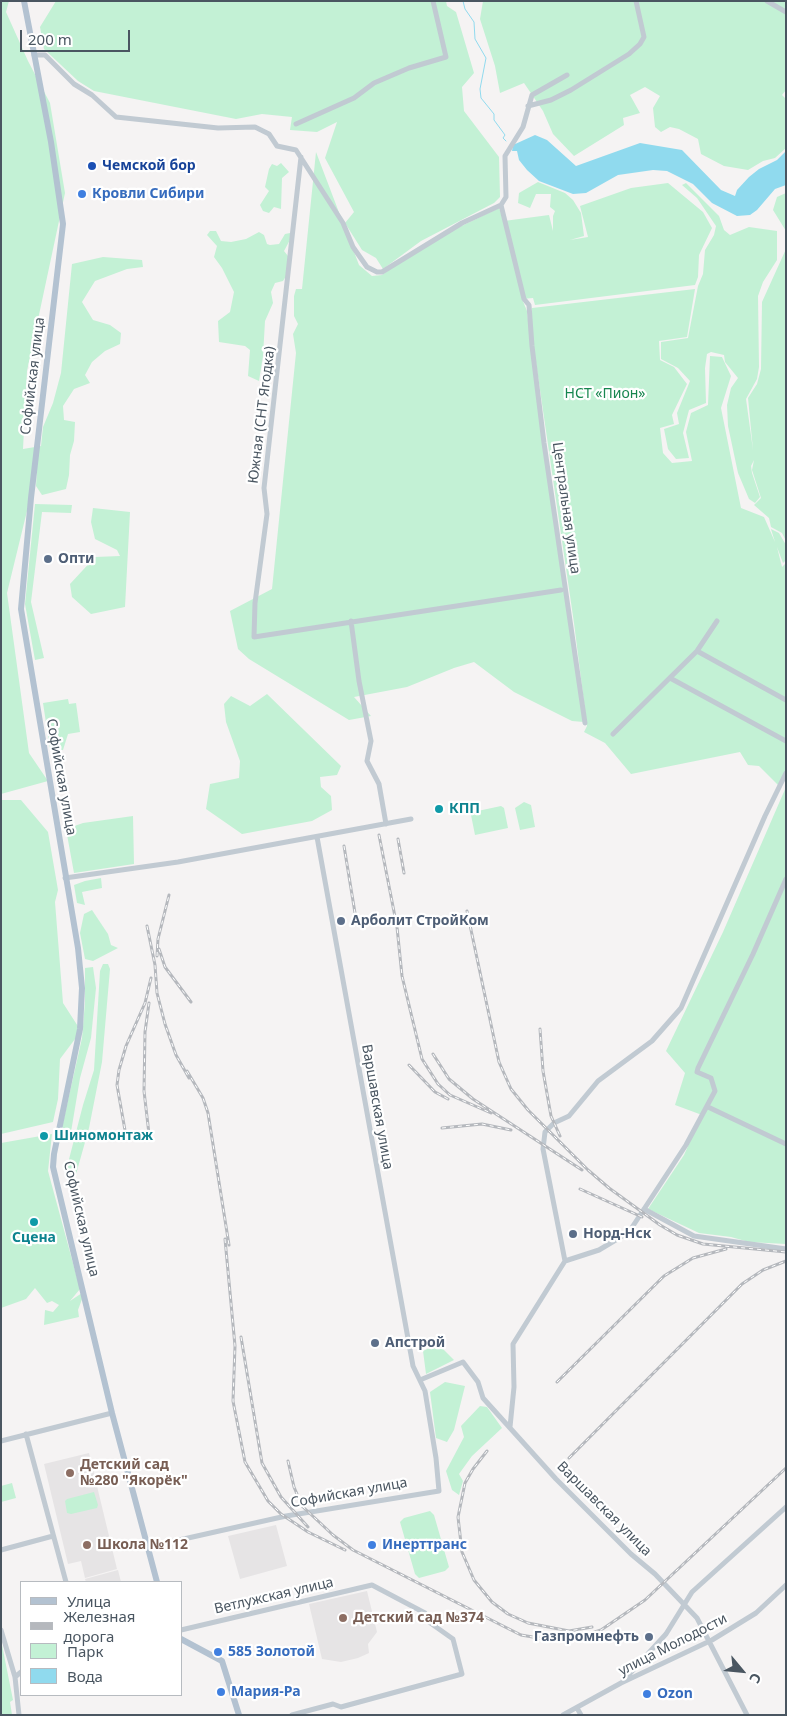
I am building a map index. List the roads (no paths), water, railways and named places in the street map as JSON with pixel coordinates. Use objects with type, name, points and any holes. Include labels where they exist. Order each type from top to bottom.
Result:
[{"type":"main road","name":"Софийская улица","points":[[24,1],[51,142],[63,224],[31,498],[21,609],[80,964],[82,1009],[76,1050],[54,1154],[53,1167],[112,1413],[156,1581]]},
{"type":"main road","points":[[182,1640],[222,1661],[239,1715]]},
{"type":"street","points":[[296,124],[354,98],[374,83],[446,56],[434,1]]},
{"type":"street","points":[[528,106],[552,100],[571,90],[629,54],[640,44],[644,37],[636,1]]},
{"type":"street","points":[[767,1],[786,12]]},
{"type":"street","points":[[34,54],[45,55],[74,84],[92,95],[116,117],[218,128],[255,127],[270,134],[277,146],[296,150],[343,223],[353,247],[367,267],[377,272],[382,272],[462,222],[501,205],[506,197],[506,156],[522,127],[532,95],[567,75]]},
{"type":"street","name":"Южная (СНТ Ягодка)","points":[[301,157],[264,488],[267,514],[256,603],[254,637],[351,621]]},
{"type":"street","name":"Центральная улица","points":[[501,205],[524,299],[529,305],[544,443],[585,723]]},
{"type":"street","points":[[386,824],[379,784],[367,761],[371,741],[359,681],[351,621],[561,590]]},
{"type":"street","points":[[614,734],[697,652],[717,621]]},
{"type":"street","points":[[697,652],[786,700]]},
{"type":"street","points":[[670,678],[786,741]]},
{"type":"street","points":[[565,1261],[543,1149],[545,1132],[554,1123],[568,1116],[598,1082],[652,1041],[681,1008],[765,816],[786,774]]},
{"type":"street","points":[[65,878],[178,862],[411,819]]},
{"type":"street","name":"Варшавская улица","points":[[317,837],[413,1366],[425,1391],[439,1492]]},
{"type":"street","points":[[510,1427],[514,1387],[513,1344],[565,1261],[599,1250],[629,1232],[686,1145],[715,1091],[711,1078],[697,1072],[698,1068],[786,879]]},
{"type":"street","points":[[708,1107],[755,1127],[786,1144]]},
{"type":"street","points":[[644,1209],[694,1236],[786,1249]]},
{"type":"street","name":"Варшавская улица","points":[[420,1380],[463,1362],[478,1382],[483,1398],[601,1524],[684,1603],[697,1618],[747,1715]]},
{"type":"street","points":[[1,1441],[112,1413]]},
{"type":"street","points":[[26,1434],[66,1581]]},
{"type":"street","name":"Софийская улица","points":[[148,1547],[284,1516],[439,1492]]},
{"type":"street","points":[[621,1683],[666,1634],[692,1592],[786,1507]]},
{"type":"street","points":[[1,1550],[53,1536]]},
{"type":"street","name":"Ветлужская улица","points":[[182,1630],[372,1585],[425,1612],[429,1622],[452,1639],[462,1674],[341,1707],[333,1704],[292,1715]]},
{"type":"street","name":"улица Молодости","points":[[563,1715],[621,1683],[709,1642],[756,1613],[785,1588]]},
{"type":"street","points":[[1,1630],[15,1677],[19,1715]]},
{"type":"street","points":[[15,1677],[20,1673]]},
{"type":"street","points":[[577,1708],[581,1715]]},
{"type":"water","points":[[535,135],[547,140],[576,166],[640,143],[682,150],[721,190],[735,196],[737,190],[749,177],[759,169],[777,160],[786,151],[786,185],[775,189],[757,210],[750,215],[737,216],[712,203],[693,184],[667,171],[653,170],[618,175],[586,193],[573,194],[539,181],[519,160],[517,151],[512,151],[513,145]]},
{"type":"waterway","points":[[463,1],[465,9],[474,22],[475,39],[486,58],[480,89],[481,98],[494,114],[494,120],[505,135],[503,138],[506,141]]},
{"type":"railway","points":[[379,835],[397,927],[402,976],[422,1059],[438,1084],[450,1095],[491,1113]]},
{"type":"railway","points":[[398,839],[404,873]]},
{"type":"railway","points":[[344,846],[355,913]]},
{"type":"railway","points":[[157,956],[158,939],[169,895]]},
{"type":"railway","points":[[467,911],[499,1062],[511,1089],[528,1110],[588,1170],[609,1188],[677,1235],[703,1244],[786,1252]]},
{"type":"railway","points":[[147,926],[155,965],[157,993],[165,1024],[176,1055],[189,1078]]},
{"type":"railway","points":[[159,949],[165,967],[191,1002]]},
{"type":"railway","points":[[126,1136],[117,1085],[119,1070],[126,1046],[145,1003],[151,978]]},
{"type":"railway","points":[[149,1003],[145,1032],[144,1091],[149,1134]]},
{"type":"railway","points":[[540,1029],[543,1071],[551,1116],[560,1136]]},
{"type":"railway","points":[[433,1054],[449,1079],[473,1099],[582,1170]]},
{"type":"railway","points":[[409,1065],[435,1092],[448,1099]]},
{"type":"railway","points":[[187,1071],[203,1098],[208,1113],[229,1245]]},
{"type":"railway","points":[[442,1128],[482,1124],[511,1130]]},
{"type":"railway","points":[[580,1189],[642,1217]]},
{"type":"railway","points":[[225,1239],[235,1346],[233,1401],[245,1462],[268,1501],[281,1514],[308,1532],[345,1550]]},
{"type":"railway","points":[[557,1382],[664,1276],[693,1258],[726,1249]]},
{"type":"railway","points":[[569,1458],[742,1284],[763,1270],[786,1261]]},
{"type":"railway","points":[[241,1337],[262,1463],[281,1497],[308,1527]]},
{"type":"railway","points":[[487,1451],[465,1483],[458,1517],[462,1552],[474,1580],[492,1602],[508,1614],[528,1623],[569,1631],[592,1627]]},
{"type":"railway","points":[[288,1461],[294,1487],[302,1506],[333,1535],[353,1550],[521,1635],[550,1640],[576,1638],[601,1630],[645,1600],[786,1468]]},
{"type":"place","name":"Чемской бор","points":[[92,166]]},
{"type":"place","name":"Кровли Сибири","points":[[82,194]]},
{"type":"place","name":"Опти","points":[[48,559]]},
{"type":"place","name":"КПП","points":[[439,809]]},
{"type":"place","name":"Арболит СтройКом","points":[[341,921]]},
{"type":"place","name":"Шиномонтаж","points":[[44,1136]]},
{"type":"place","name":"Сцена","points":[[34,1222]]},
{"type":"place","name":"Норд-Нск","points":[[573,1234]]},
{"type":"place","name":"Апстрой","points":[[375,1343]]},
{"type":"place","name":"Детский сад №280 \"Якорёк\"","points":[[70,1473]]},
{"type":"place","name":"Школа №112","points":[[87,1545]]},
{"type":"place","name":"Инерттранс","points":[[372,1545]]},
{"type":"place","name":"Детский сад №374","points":[[343,1618]]},
{"type":"place","name":"Газпромнефть","points":[[649,1637]]},
{"type":"place","name":"585 Золотой","points":[[218,1652]]},
{"type":"place","name":"Мария-Ра","points":[[221,1692]]},
{"type":"place","name":"Ozon","points":[[647,1694]]},
{"type":"park label","name":"НСТ «Пион»","points":[[605,394]]}]
